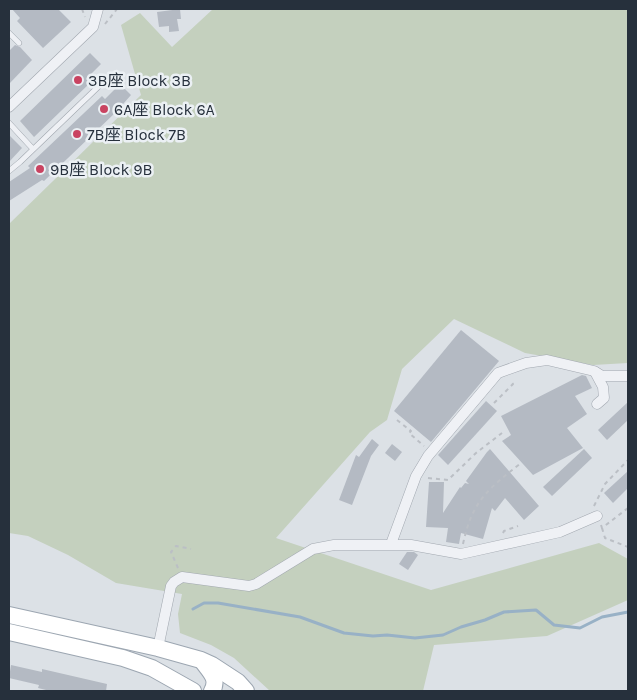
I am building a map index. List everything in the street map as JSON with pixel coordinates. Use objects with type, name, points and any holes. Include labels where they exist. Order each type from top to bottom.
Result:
[{"type":"main road","points":[[9,615],[158,648],[201,660],[238,682],[246,691]]},
{"type":"main road","points":[[9,632],[123,658],[152,668],[193,691]]},
{"type":"main road","points":[[201,660],[215,678],[215,685],[212,691]]},
{"type":"street","points":[[9,107],[93,27],[98,9]]},
{"type":"street","points":[[390,544],[416,476],[432,452],[498,373],[526,363],[548,360],[594,372],[602,376],[628,376]]},
{"type":"street","points":[[594,372],[603,387],[604,398],[597,404]]},
{"type":"street","points":[[158,648],[169,590],[174,582],[182,578],[249,586],[256,584],[313,549],[334,544],[411,545],[461,554],[560,532],[594,517]]},
{"type":"lane","points":[[10,36],[19,43]]},
{"type":"lane","points":[[9,172],[98,87]]},
{"type":"lane","points":[[9,123],[33,149]]},
{"type":"path","points":[[494,403],[513,384]]},
{"type":"path","points":[[397,420],[432,452]]},
{"type":"path","points":[[429,478],[448,480],[476,453],[502,433]]},
{"type":"path","points":[[628,460],[606,484],[594,503],[594,517],[602,528],[605,538],[628,547]]},
{"type":"path","points":[[461,554],[469,520],[478,502],[498,481],[521,463]]},
{"type":"path","points":[[602,528],[628,508]]},
{"type":"path","points":[[182,578],[171,552],[176,546],[191,549]]},
{"type":"green space","points":[[213,9],[628,9],[628,363],[593,365],[525,353],[454,319],[402,369],[387,420],[370,432],[276,538],[431,590],[599,543],[628,559],[628,600],[547,636],[434,645],[423,691],[270,691],[234,658],[211,645],[180,633],[178,614],[182,594],[116,583],[68,555],[28,536],[9,533],[9,224],[141,95],[121,25],[140,13],[172,47]]},
{"type":"building","points":[[12,9],[58,9],[71,22],[43,48],[17,21],[20,18]]},
{"type":"building","points":[[180,9],[181,19],[177,19],[179,31],[169,32],[169,26],[159,27],[157,12]]},
{"type":"building","points":[[15,45],[20,47],[32,60],[9,84],[9,51]]},
{"type":"building","points":[[90,53],[101,64],[86,79],[90,83],[34,137],[20,121]]},
{"type":"building","points":[[120,84],[131,95],[116,112],[44,181],[42,180],[9,201],[9,182],[30,168],[28,166],[102,96],[105,99]]},
{"type":"building","points":[[9,135],[22,148],[9,162]]},
{"type":"building","points":[[461,330],[499,361],[431,442],[394,411]]},
{"type":"building","points":[[582,375],[586,376],[592,388],[575,396],[587,414],[567,428],[583,448],[533,475],[502,441],[511,435],[501,416]]},
{"type":"building","points":[[486,401],[497,411],[448,465],[438,455]]},
{"type":"building","points":[[628,402],[628,420],[607,440],[598,430]]},
{"type":"building","points":[[372,439],[379,445],[371,456],[352,505],[339,500],[356,455],[359,457]]},
{"type":"building","points":[[392,444],[402,452],[395,461],[385,453]]},
{"type":"building","points":[[490,449],[539,506],[524,520],[505,498],[495,511],[492,508],[483,539],[461,533],[459,544],[446,542],[448,528],[426,527],[429,482],[444,482],[443,513],[460,487],[465,483],[469,484],[466,481]]},
{"type":"building","points":[[584,449],[592,458],[552,496],[543,487]]},
{"type":"building","points":[[628,471],[628,488],[613,503],[604,493]]},
{"type":"building","points":[[407,552],[414,552],[418,555],[408,570],[399,564]]},
{"type":"building","points":[[11,665],[42,672],[42,669],[107,684],[106,691],[50,691],[38,688],[39,685],[9,678]]},
{"type":"waterway","points":[[193,609],[204,603],[218,603],[300,617],[344,633],[415,638],[443,635],[504,612],[536,610],[554,625],[580,628],[602,617],[628,612]]},
{"type":"place","name":"3B座 Block 3B","points":[[78,80]]},
{"type":"place","name":"6A座 Block 6A","points":[[104,109]]},
{"type":"place","name":"7B座 Block 7B","points":[[77,134]]},
{"type":"place","name":"9B座 Block 9B","points":[[40,169]]}]
